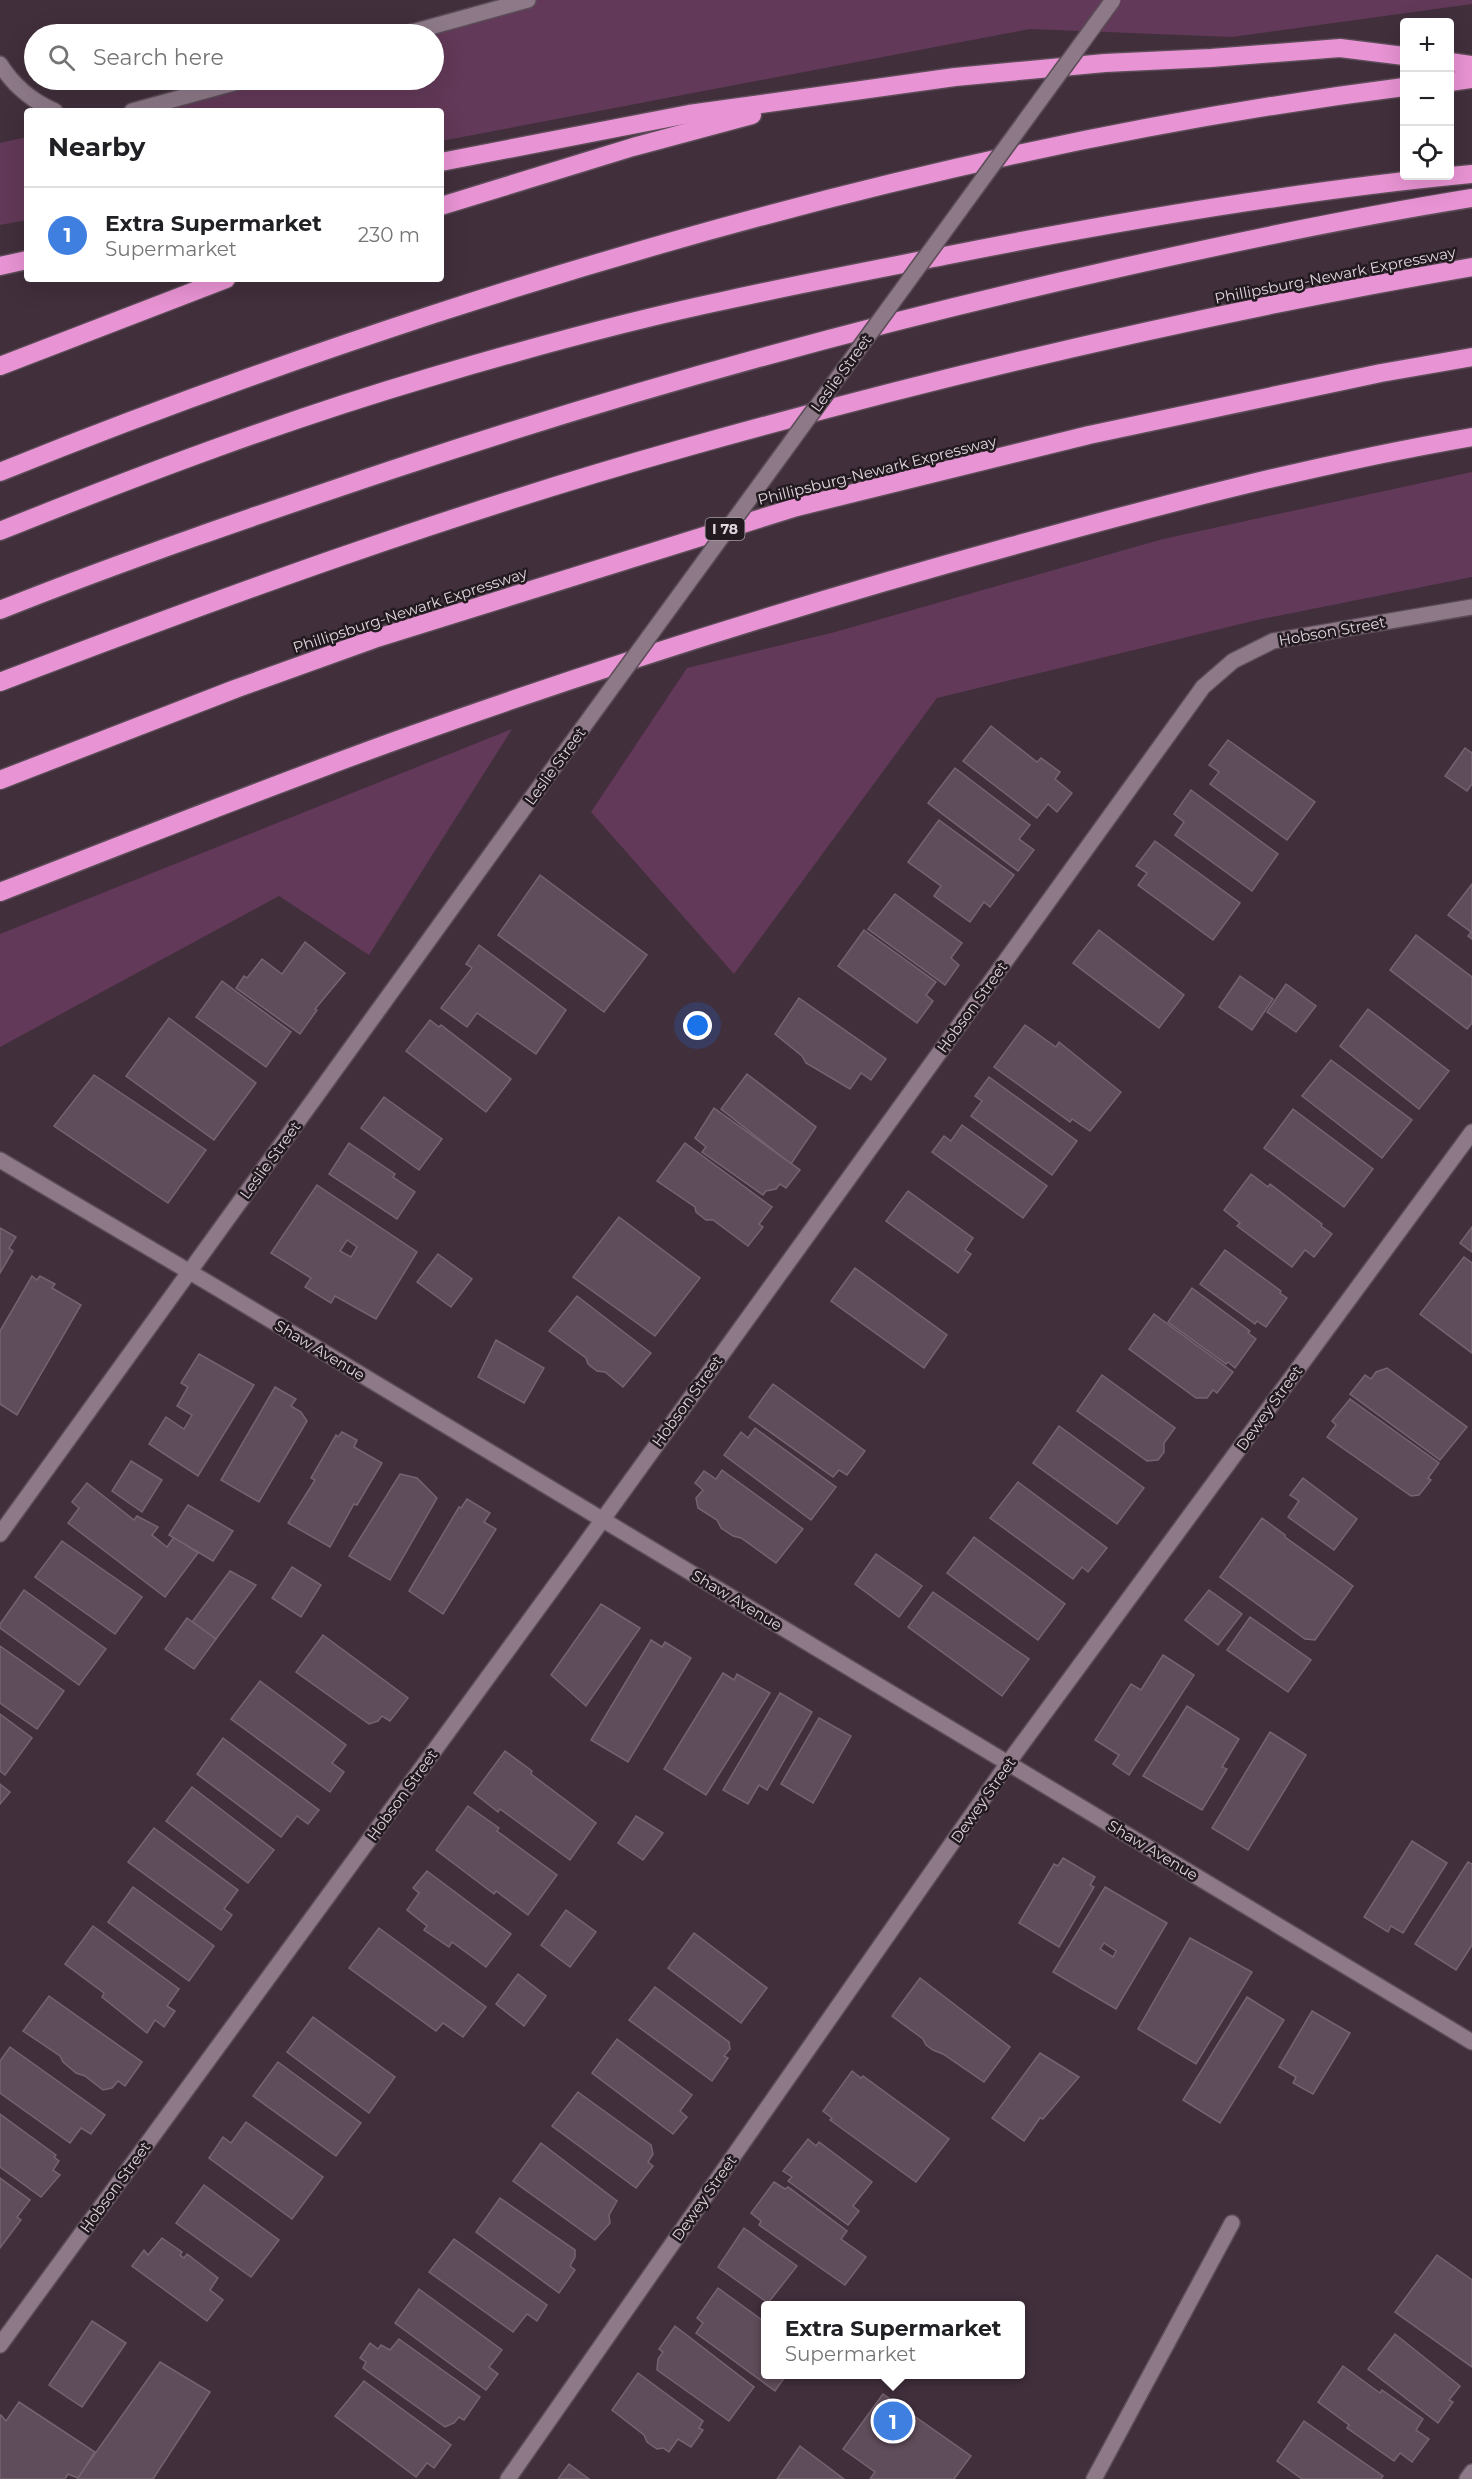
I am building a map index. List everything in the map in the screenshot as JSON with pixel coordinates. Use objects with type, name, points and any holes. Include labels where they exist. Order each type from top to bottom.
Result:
[{"type":"highway","points":[[444,161],[689,114],[886,85],[1106,63],[1340,48],[1400,56]]},
{"type":"highway","points":[[1454,62],[1472,64]]},
{"type":"highway","points":[[1454,81],[1472,79]]},
{"type":"highway","points":[[444,205],[699,128],[886,85]]},
{"type":"highway","points":[[0,472],[100,431],[241,380],[524,285],[677,239],[809,203],[1099,137],[1244,111],[1400,88]]},
{"type":"highway","points":[[0,531],[113,486],[346,404],[430,377],[655,316],[780,289],[1142,218],[1296,194],[1472,174]]},
{"type":"highway","points":[[0,610],[303,499],[587,407],[732,365],[879,324],[1156,260],[1314,227],[1472,198]]},
{"type":"highway","points":[[0,266],[24,261]]},
{"type":"highway","name":"Phillipsburg-Newark Expressway","points":[[0,682],[278,578],[398,537],[682,448],[972,371],[1104,340],[1274,304],[1472,267]]},
{"type":"highway","points":[[0,366],[218,282]]},
{"type":"highway","name":"Phillipsburg-Newark Expressway","points":[[0,780],[235,689],[374,639],[797,507],[1101,432],[1381,373],[1472,357]]},
{"type":"highway","points":[[0,892],[267,788],[409,736],[758,620],[956,561],[1168,503],[1378,454],[1472,437]]},
{"type":"street","points":[[441,24],[528,0]]},
{"type":"street","name":"Leslie Street","points":[[0,1534],[530,800],[1113,0]]},
{"type":"street","points":[[0,64],[9,78],[22,90],[38,104],[48,108]]},
{"type":"street","points":[[143,108],[209,90]]},
{"type":"street","name":"Hobson Street","points":[[0,2345],[602,1519],[1203,687],[1233,661],[1273,641],[1472,607]]},
{"type":"street","name":"Dewey Street","points":[[508,2479],[1008,1763],[1472,1132]]},
{"type":"street","name":"Shaw Avenue","points":[[0,1160],[1472,2042]]},
{"type":"street","points":[[1094,2479],[1232,2223]]},
{"type":"street","points":[[1467,2479],[1472,2472]]},
{"type":"shaded area","points":[[528,0],[1472,0],[1472,4],[1232,37],[1030,29],[444,140],[444,108],[143,108],[209,90],[444,90],[444,24],[441,24]]},
{"type":"shaded area","points":[[24,138],[24,221],[0,225],[0,143]]},
{"type":"shaded area","points":[[1472,472],[1472,577],[1257,620],[937,698],[734,974],[591,812],[687,668],[835,632],[1163,539]]},
{"type":"shaded area","points":[[512,729],[369,955],[279,896],[0,1047],[0,934]]},
{"type":"building","points":[[991,726],[1037,762],[1041,758],[1060,772],[1055,779],[1072,793],[1057,812],[1048,804],[1037,818],[963,761]]},
{"type":"building","points":[[1228,740],[1315,802],[1287,840],[1210,784],[1219,772],[1209,765]]},
{"type":"building","points":[[1465,748],[1472,753],[1472,784],[1467,791],[1445,776]]},
{"type":"building","points":[[955,768],[1030,825],[1019,839],[1034,850],[1018,871],[928,803]]},
{"type":"building","points":[[1191,790],[1278,854],[1252,891],[1175,835],[1184,822],[1174,814]]},
{"type":"building","points":[[939,820],[1014,875],[990,907],[984,902],[970,922],[934,896],[941,886],[908,862]]},
{"type":"building","points":[[1155,841],[1240,903],[1213,940],[1138,885],[1147,873],[1136,866]]},
{"type":"building","points":[[540,875],[647,955],[604,1012],[498,935]]},
{"type":"building","points":[[1472,884],[1472,939],[1468,936],[1471,932],[1448,915]]},
{"type":"building","points":[[895,894],[962,943],[951,958],[959,965],[945,985],[868,929]]},
{"type":"building","points":[[864,930],[936,982],[926,995],[933,1001],[917,1023],[838,966]]},
{"type":"building","points":[[1099,930],[1184,995],[1159,1028],[1073,963]]},
{"type":"building","points":[[1416,935],[1472,977],[1472,1023],[1467,1029],[1390,970]]},
{"type":"building","points":[[305,942],[345,973],[315,1009],[317,1010],[300,1034],[236,988],[244,976],[247,978],[262,959],[282,974]]},
{"type":"building","points":[[479,945],[566,1010],[536,1054],[477,1013],[467,1027],[441,1008],[472,968],[466,964]]},
{"type":"building","points":[[1240,976],[1273,999],[1252,1030],[1219,1007]]},
{"type":"building","points":[[222,981],[291,1032],[266,1067],[196,1017]]},
{"type":"building","points":[[1286,984],[1316,1006],[1296,1032],[1267,1012]]},
{"type":"building","points":[[799,998],[886,1059],[871,1080],[861,1073],[850,1089],[806,1063],[802,1056],[775,1034]]},
{"type":"building","points":[[1368,1009],[1449,1071],[1419,1109],[1340,1046]]},
{"type":"building","points":[[169,1018],[256,1083],[214,1140],[126,1076]]},
{"type":"building","points":[[430,1020],[439,1027],[441,1025],[511,1079],[486,1112],[406,1051]]},
{"type":"building","points":[[1025,1025],[1056,1047],[1059,1042],[1121,1092],[1090,1131],[1072,1119],[1070,1122],[994,1067]]},
{"type":"building","points":[[1331,1060],[1412,1120],[1382,1158],[1302,1096]]},
{"type":"building","points":[[747,1074],[816,1127],[791,1164],[721,1109]]},
{"type":"building","points":[[94,1075],[206,1150],[168,1203],[54,1126]]},
{"type":"building","points":[[989,1077],[1077,1141],[1052,1175],[971,1116],[982,1101],[975,1096]]},
{"type":"building","points":[[384,1097],[442,1139],[419,1170],[361,1128]]},
{"type":"building","points":[[714,1108],[800,1170],[786,1188],[780,1184],[776,1189],[766,1191],[763,1195],[702,1152],[706,1147],[695,1138]]},
{"type":"building","points":[[1293,1109],[1373,1169],[1344,1207],[1264,1148]]},
{"type":"building","points":[[962,1125],[1047,1186],[1023,1218],[932,1152],[944,1136],[951,1141]]},
{"type":"building","points":[[349,1143],[395,1174],[393,1177],[415,1192],[397,1219],[329,1174]]},
{"type":"building","points":[[685,1143],[772,1207],[759,1224],[763,1227],[748,1246],[713,1220],[706,1220],[696,1212],[695,1207],[657,1181]]},
{"type":"building","points":[[1251,1174],[1268,1187],[1270,1184],[1332,1234],[1314,1257],[1305,1250],[1292,1267],[1237,1226],[1240,1223],[1224,1210]]},
{"type":"building","points":[[317,1185],[417,1252],[376,1319],[335,1296],[331,1303],[305,1287],[311,1278],[271,1253]],"holes":[[[347,1240],[357,1247],[351,1257],[340,1251]]]},
{"type":"building","points":[[908,1191],[973,1238],[965,1250],[971,1254],[958,1273],[886,1221]]},
{"type":"building","points":[[619,1217],[700,1278],[655,1336],[573,1277]]},
{"type":"building","points":[[1472,1227],[1472,1252],[1460,1243]]},
{"type":"building","points":[[0,1228],[16,1237],[9,1248],[13,1251],[0,1273]]},
{"type":"building","points":[[1225,1250],[1281,1291],[1280,1293],[1287,1298],[1266,1327],[1257,1321],[1255,1324],[1200,1284]]},
{"type":"building","points":[[438,1254],[472,1279],[451,1307],[417,1282]]},
{"type":"building","points":[[1464,1257],[1472,1263],[1472,1353],[1420,1314]]},
{"type":"building","points":[[855,1268],[947,1335],[924,1368],[831,1301]]},
{"type":"building","points":[[32,1276],[37,1280],[40,1276],[55,1284],[52,1288],[81,1305],[17,1415],[0,1404],[0,1331]]},
{"type":"building","points":[[1192,1288],[1250,1331],[1248,1333],[1256,1339],[1235,1368],[1168,1322]]},
{"type":"building","points":[[577,1296],[651,1353],[623,1387],[605,1372],[597,1371],[588,1364],[586,1358],[549,1331]]},
{"type":"building","points":[[1154,1314],[1233,1372],[1217,1393],[1213,1390],[1207,1398],[1196,1398],[1129,1349]]},
{"type":"building","points":[[496,1340],[544,1368],[524,1403],[478,1377]]},
{"type":"building","points":[[199,1354],[254,1385],[198,1476],[149,1444],[166,1417],[184,1429],[192,1415],[177,1406],[188,1387],[181,1383]]},
{"type":"building","points":[[1387,1368],[1467,1427],[1440,1460],[1350,1394],[1365,1375],[1371,1379],[1376,1372]]},
{"type":"building","points":[[1102,1375],[1175,1428],[1164,1443],[1164,1452],[1158,1460],[1147,1461],[1077,1411]]},
{"type":"building","points":[[773,1384],[865,1451],[847,1475],[839,1470],[833,1477],[749,1417]]},
{"type":"building","points":[[275,1387],[296,1399],[291,1406],[301,1412],[307,1421],[259,1502],[221,1480]]},
{"type":"building","points":[[1350,1399],[1439,1463],[1428,1478],[1431,1480],[1419,1495],[1411,1496],[1327,1437],[1336,1425],[1332,1421]]},
{"type":"building","points":[[1059,1426],[1144,1488],[1117,1524],[1033,1463]]},
{"type":"building","points":[[755,1428],[836,1487],[811,1520],[724,1455],[741,1432],[748,1438]]},
{"type":"building","points":[[342,1432],[357,1440],[354,1447],[382,1463],[357,1505],[354,1504],[330,1547],[288,1523],[315,1480],[311,1478],[336,1435],[338,1437]]},
{"type":"building","points":[[131,1461],[162,1480],[142,1512],[112,1491]]},
{"type":"building","points":[[722,1470],[803,1529],[776,1563],[741,1538],[721,1528],[717,1520],[698,1508],[696,1498],[703,1490],[695,1483],[704,1471],[716,1479]]},
{"type":"building","points":[[400,1474],[417,1478],[437,1498],[390,1580],[349,1556]]},
{"type":"building","points":[[1303,1478],[1357,1519],[1334,1550],[1288,1517],[1299,1501],[1290,1495]]},
{"type":"building","points":[[1018,1482],[1107,1548],[1088,1572],[1082,1567],[1073,1579],[990,1518]]},
{"type":"building","points":[[87,1483],[134,1520],[137,1516],[158,1527],[152,1535],[167,1547],[174,1537],[198,1553],[165,1597],[68,1523],[79,1508],[72,1502]]},
{"type":"building","points":[[467,1499],[490,1513],[484,1522],[496,1529],[443,1614],[409,1591],[459,1507],[461,1508]]},
{"type":"building","points":[[188,1505],[233,1531],[213,1561],[169,1535]]},
{"type":"building","points":[[1262,1518],[1353,1586],[1315,1640],[1305,1639],[1220,1577]]},
{"type":"building","points":[[974,1537],[1065,1604],[1038,1640],[947,1573]]},
{"type":"building","points":[[62,1541],[142,1597],[115,1634],[35,1577]]},
{"type":"building","points":[[876,1554],[922,1586],[899,1617],[855,1584]]},
{"type":"building","points":[[292,1567],[321,1585],[301,1617],[272,1598]]},
{"type":"building","points":[[230,1571],[256,1585],[216,1639],[192,1622]]},
{"type":"building","points":[[24,1590],[106,1649],[79,1685],[0,1628],[0,1624]]},
{"type":"building","points":[[1209,1590],[1242,1614],[1218,1645],[1185,1620]]},
{"type":"building","points":[[933,1592],[1029,1659],[1002,1696],[908,1627]]},
{"type":"building","points":[[601,1604],[640,1628],[586,1706],[551,1675]]},
{"type":"building","points":[[1250,1617],[1311,1660],[1288,1692],[1227,1650]]},
{"type":"building","points":[[187,1618],[216,1639],[194,1669],[165,1649]]},
{"type":"building","points":[[323,1635],[408,1698],[390,1721],[382,1716],[378,1721],[369,1724],[296,1672]]},
{"type":"building","points":[[651,1640],[662,1647],[665,1642],[691,1658],[628,1762],[591,1740]]},
{"type":"building","points":[[0,1646],[64,1691],[37,1729],[0,1703]]},
{"type":"building","points":[[1163,1655],[1194,1675],[1129,1775],[1113,1764],[1119,1755],[1095,1740],[1131,1684],[1141,1690]]},
{"type":"building","points":[[723,1673],[734,1680],[737,1674],[770,1693],[706,1795],[664,1769]]},
{"type":"building","points":[[260,1681],[346,1745],[332,1763],[344,1772],[330,1792],[231,1719]]},
{"type":"building","points":[[780,1693],[812,1712],[767,1790],[759,1785],[748,1804],[723,1790]]},
{"type":"building","points":[[1187,1706],[1239,1739],[1222,1767],[1227,1769],[1202,1810],[1143,1776]]},
{"type":"building","points":[[0,1714],[32,1738],[5,1775],[0,1771]]},
{"type":"building","points":[[819,1718],[851,1736],[813,1803],[781,1784]]},
{"type":"building","points":[[1270,1732],[1306,1755],[1248,1850],[1212,1828]]},
{"type":"building","points":[[223,1738],[319,1810],[308,1824],[297,1816],[281,1837],[197,1774]]},
{"type":"building","points":[[505,1751],[532,1771],[531,1774],[596,1823],[570,1860],[500,1809],[498,1812],[474,1793]]},
{"type":"building","points":[[0,1784],[10,1792],[0,1804]]},
{"type":"building","points":[[192,1787],[274,1850],[248,1883],[166,1821]]},
{"type":"building","points":[[468,1806],[499,1828],[497,1831],[557,1875],[528,1915],[496,1891],[494,1894],[436,1850]]},
{"type":"building","points":[[636,1816],[663,1833],[643,1860],[618,1843]]},
{"type":"building","points":[[154,1828],[238,1890],[224,1909],[232,1915],[221,1930],[128,1862]]},
{"type":"building","points":[[1412,1841],[1447,1863],[1403,1933],[1391,1926],[1388,1932],[1364,1917]]},
{"type":"building","points":[[1063,1858],[1095,1877],[1090,1885],[1094,1887],[1059,1947],[1019,1923],[1054,1864],[1058,1866]]},
{"type":"building","points":[[1468,1862],[1472,1864],[1472,1945],[1456,1970],[1415,1944]]},
{"type":"building","points":[[427,1871],[511,1934],[486,1967],[452,1942],[449,1947],[424,1930],[427,1926],[407,1910],[419,1893],[413,1888]]},
{"type":"building","points":[[133,1887],[214,1946],[189,1981],[108,1922]]},
{"type":"building","points":[[1105,1887],[1167,1923],[1116,2009],[1053,1972]],"holes":[[[1104,1943],[1116,1951],[1113,1957],[1100,1949]]]},
{"type":"building","points":[[566,1910],[596,1932],[570,1967],[541,1945]]},
{"type":"building","points":[[93,1926],[179,1989],[167,2006],[175,2011],[164,2027],[155,2020],[147,2033],[102,1997],[104,1993],[65,1964]]},
{"type":"building","points":[[379,1928],[486,2007],[463,2037],[443,2023],[436,2031],[349,1968]]},
{"type":"building","points":[[694,1933],[767,1988],[741,2023],[668,1968]]},
{"type":"building","points":[[1190,1938],[1252,1972],[1196,2064],[1138,2029]]},
{"type":"building","points":[[518,1974],[546,1996],[524,2026],[496,2004]]},
{"type":"building","points":[[920,1978],[1010,2047],[984,2082],[926,2045],[923,2039],[892,2016]]},
{"type":"building","points":[[655,1987],[729,2042],[730,2049],[724,2056],[728,2058],[712,2081],[629,2020]]},
{"type":"building","points":[[49,1996],[142,2062],[125,2086],[118,2081],[112,2088],[103,2090],[85,2076],[76,2073],[63,2062],[60,2056],[23,2031]]},
{"type":"building","points":[[1247,1997],[1284,2020],[1220,2123],[1183,2100]]},
{"type":"building","points":[[1312,2011],[1350,2033],[1313,2094],[1293,2083],[1296,2077],[1279,2067]]},
{"type":"building","points":[[313,2017],[395,2077],[369,2113],[287,2052]]},
{"type":"building","points":[[617,2039],[692,2095],[680,2111],[687,2117],[673,2134],[592,2073]]},
{"type":"building","points":[[10,2047],[105,2115],[91,2134],[81,2128],[70,2143],[0,2093],[0,2061]]},
{"type":"building","points":[[1040,2053],[1079,2077],[1043,2119],[1040,2118],[1024,2141],[992,2118]]},
{"type":"building","points":[[278,2062],[361,2123],[336,2156],[253,2096]]},
{"type":"building","points":[[852,2071],[861,2078],[863,2076],[949,2139],[916,2182],[830,2120],[832,2118],[823,2111]]},
{"type":"building","points":[[578,2092],[651,2145],[653,2154],[648,2162],[653,2166],[636,2188],[552,2126]]},
{"type":"building","points":[[0,2114],[56,2155],[54,2157],[59,2161],[53,2170],[60,2175],[41,2197],[0,2167]]},
{"type":"building","points":[[246,2122],[323,2177],[292,2219],[209,2158],[223,2137],[231,2143]]},
{"type":"building","points":[[808,2139],[816,2146],[819,2142],[872,2182],[853,2206],[859,2211],[848,2225],[788,2181],[792,2177],[783,2171]]},
{"type":"building","points":[[541,2143],[617,2201],[609,2215],[610,2223],[595,2240],[513,2181]]},
{"type":"building","points":[[0,2178],[30,2200],[17,2217],[21,2220],[0,2248]]},
{"type":"building","points":[[774,2182],[785,2189],[788,2187],[847,2231],[841,2239],[866,2257],[845,2285],[759,2225],[761,2221],[751,2213]]},
{"type":"building","points":[[204,2185],[279,2240],[251,2277],[176,2223]]},
{"type":"building","points":[[500,2198],[575,2250],[575,2257],[570,2266],[575,2270],[559,2293],[476,2232]]},
{"type":"building","points":[[744,2228],[797,2266],[770,2301],[765,2301],[718,2267]]},
{"type":"building","points":[[162,2238],[182,2252],[180,2255],[184,2258],[187,2254],[218,2278],[210,2290],[223,2300],[207,2321],[132,2266],[144,2250],[148,2255]]},
{"type":"building","points":[[454,2239],[547,2305],[537,2321],[527,2314],[513,2332],[429,2272]]},
{"type":"building","points":[[1437,2255],[1472,2280],[1472,2367],[1395,2312]]},
{"type":"building","points":[[718,2288],[761,2319],[761,2379],[783,2379],[775,2391],[696,2333],[703,2323],[697,2318]]},
{"type":"building","points":[[419,2289],[502,2350],[489,2367],[498,2374],[486,2390],[395,2323]]},
{"type":"building","points":[[92,2321],[126,2343],[82,2407],[49,2385]]},
{"type":"building","points":[[675,2326],[754,2387],[729,2421],[657,2370],[658,2359],[663,2352],[659,2349]]},
{"type":"building","points":[[1395,2334],[1460,2386],[1449,2400],[1453,2402],[1438,2423],[1368,2369]]},
{"type":"building","points":[[399,2339],[480,2397],[464,2420],[459,2417],[454,2423],[445,2427],[363,2368],[366,2362],[360,2358],[370,2343],[378,2349],[381,2345],[390,2350]]},
{"type":"building","points":[[160,2362],[210,2392],[153,2479],[77,2479]]},
{"type":"building","points":[[1343,2366],[1380,2393],[1382,2390],[1423,2419],[1416,2430],[1429,2439],[1412,2462],[1400,2453],[1394,2461],[1347,2428],[1349,2425],[1318,2402]]},
{"type":"building","points":[[638,2373],[703,2421],[699,2428],[703,2430],[691,2447],[678,2439],[669,2452],[663,2448],[657,2449],[647,2442],[644,2435],[612,2410]]},
{"type":"building","points":[[364,2381],[451,2445],[434,2468],[427,2463],[416,2477],[335,2416]]},
{"type":"building","points":[[883,2394],[971,2456],[954,2479],[870,2479],[875,2472],[843,2449]]},
{"type":"building","points":[[19,2402],[95,2452],[78,2478],[68,2474],[65,2479],[0,2479],[0,2417],[1,2415],[6,2421]]},
{"type":"building","points":[[1304,2421],[1383,2476],[1381,2479],[1302,2479],[1277,2461]]},
{"type":"building","points":[[800,2446],[844,2479],[777,2479]]},
{"type":"building","points":[[569,2464],[589,2479],[558,2479]]},
{"type":"place","name":"Extra Supermarket","points":[[893,2421]]}]
